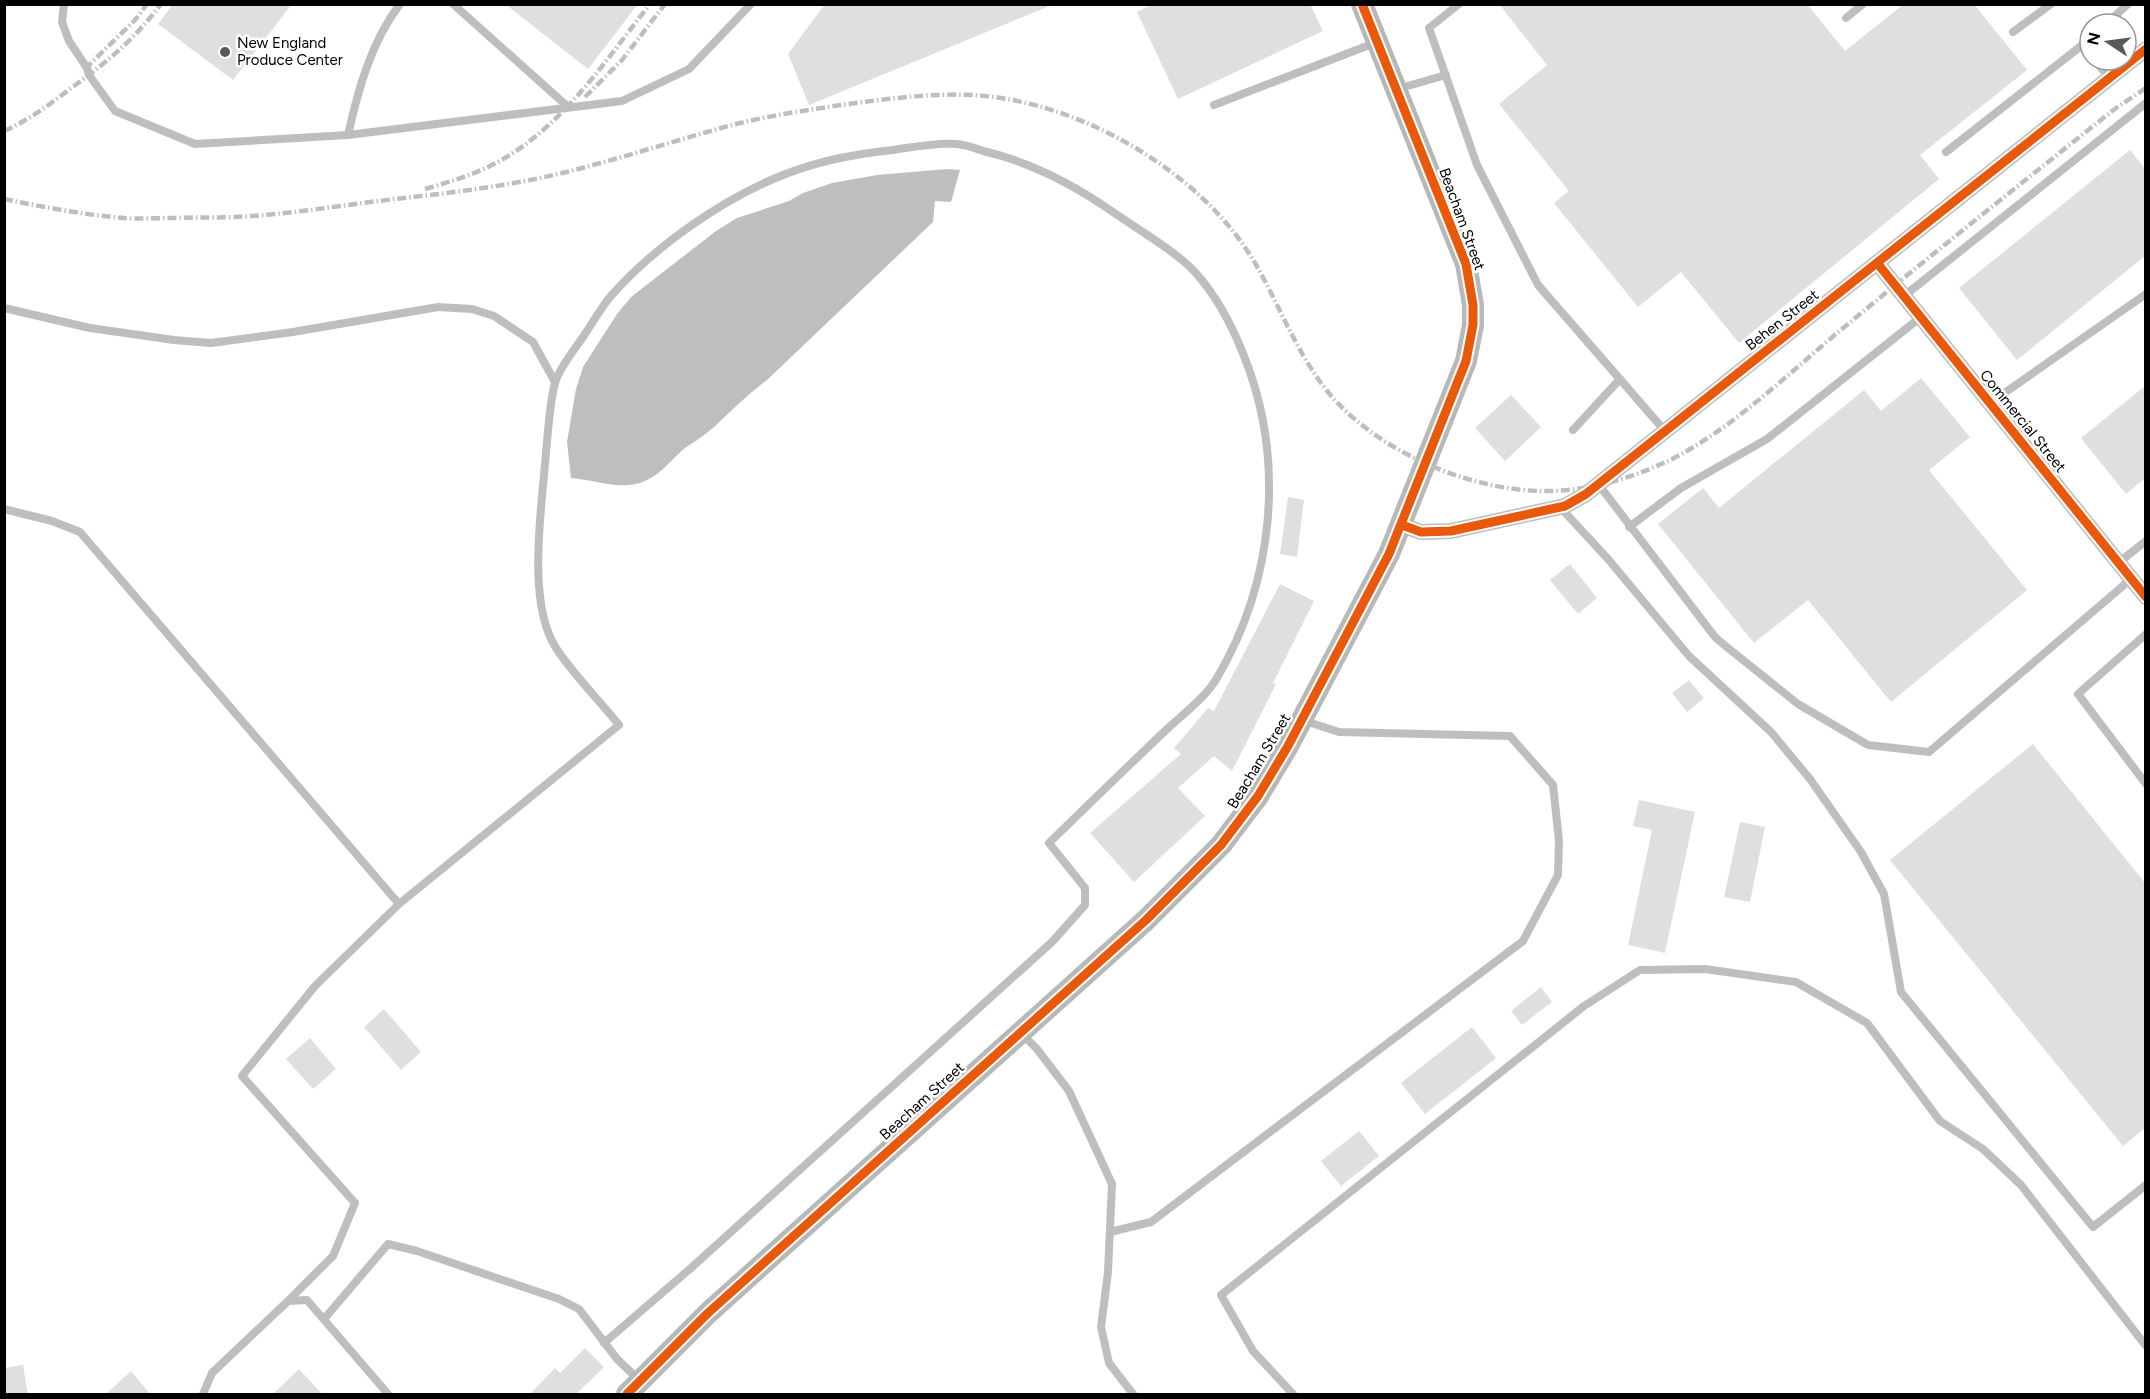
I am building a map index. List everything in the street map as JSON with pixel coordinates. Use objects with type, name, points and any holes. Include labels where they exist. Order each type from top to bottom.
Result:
[{"type":"main road","name":"Beacham Street","points":[[633,1388],[708,1313],[1146,920],[1221,845],[1258,796],[1302,720],[1375,582],[1402,525],[1466,361],[1472,334],[1473,305],[1466,264],[1362,4]]},
{"type":"street","name":"Behen Street","points":[[1402,525],[1421,532],[1441,532],[1560,507],[1576,500],[1599,485],[1878,264],[2145,49]]},
{"type":"street","name":"Commercial Street","points":[[1878,264],[2145,597]]},
{"type":"lane","points":[[64,4],[62,22],[69,41],[87,68],[89,75],[115,111],[195,144],[348,135],[567,106],[574,108],[622,101],[689,69],[751,4]]},
{"type":"lane","points":[[348,135],[360,81],[391,16],[400,4]]},
{"type":"lane","points":[[453,4],[567,106]]},
{"type":"lane","points":[[1460,4],[1429,28],[1478,165],[1538,285],[1665,431]]},
{"type":"lane","points":[[1846,18],[1863,4]]},
{"type":"lane","points":[[2013,32],[2051,4]]},
{"type":"lane","points":[[1214,105],[1377,42]]},
{"type":"lane","points":[[1946,152],[2078,49]]},
{"type":"lane","points":[[2105,72],[2110,78]]},
{"type":"lane","points":[[1396,89],[1446,75]]},
{"type":"lane","points":[[1904,296],[2145,103]]},
{"type":"lane","points":[[203,1395],[212,1373],[333,1256],[355,1203],[242,1076],[315,986],[399,904],[619,725],[556,648],[544,625],[539,595],[541,522],[555,382],[609,298],[675,237],[736,198],[771,180],[825,162],[862,153],[955,144],[1027,163],[1090,196],[1192,268],[1218,302],[1238,340],[1258,397],[1267,439],[1270,479],[1269,508],[1262,559],[1256,587],[1239,638],[1214,684],[1049,843],[1085,888],[1085,905],[1076,917],[1043,950],[691,1268],[604,1343]]},
{"type":"lane","points":[[1990,403],[2145,294]]},
{"type":"lane","points":[[4,308],[90,328],[211,343],[282,334],[438,307],[472,309],[494,316],[533,342],[555,382]]},
{"type":"lane","points":[[1629,526],[1681,488],[1767,439],[1921,317]]},
{"type":"lane","points":[[1573,430],[1620,379]]},
{"type":"lane","points":[[1599,485],[1715,637],[1798,704],[1868,745],[1929,752],[2131,579]]},
{"type":"lane","points":[[1560,507],[1608,559],[1689,657],[1771,732],[1810,779],[1861,852],[1884,894],[1901,992],[2093,1227],[2145,1185]]},
{"type":"lane","points":[[4,509],[52,521],[80,532],[399,904]]},
{"type":"lane","points":[[2118,563],[2145,541]]},
{"type":"lane","points":[[2145,634],[2078,694],[2145,784]]},
{"type":"lane","points":[[1110,1232],[1151,1222],[1523,941],[1558,875],[1559,841],[1553,785],[1510,736],[1339,732],[1302,720]]},
{"type":"lane","points":[[1293,1395],[1253,1351],[1221,1294],[1584,1006],[1640,970],[1705,969],[1796,982],[1867,1023],[1940,1121],[1983,1149],[2021,1185],[2145,1346]]},
{"type":"lane","points":[[1021,1032],[1069,1090],[1112,1184],[1108,1272],[1101,1327],[1109,1363],[1133,1395]]},
{"type":"lane","points":[[324,1319],[388,1244],[417,1251],[559,1299],[579,1309],[617,1359],[633,1388]]},
{"type":"lane","points":[[288,1301],[307,1300],[388,1395]]},
{"type":"shaded area","points":[[960,170],[951,202],[935,201],[933,222],[767,380],[708,432],[645,481],[618,485],[571,478],[567,442],[576,389],[583,367],[617,314],[631,297],[716,231],[737,218],[789,201],[803,193],[832,183],[877,175]]},
{"type":"building","name":"New England Produce Center","points":[[173,4],[292,4],[233,80],[158,24]]},
{"type":"building","points":[[505,4],[638,4],[588,69]]},
{"type":"building","points":[[825,4],[1052,5],[809,105],[788,54]]},
{"type":"building","points":[[1153,4],[1310,4],[1323,31],[1178,99],[1137,12]]},
{"type":"building","points":[[1499,4],[1807,4],[1845,51],[1904,4],[1974,4],[2027,70],[1920,155],[1939,179],[1739,343],[1681,272],[1638,307],[1554,203],[1569,191],[1499,104],[1547,65]]},
{"type":"building","points":[[2130,150],[2145,169],[2145,256],[2017,360],[1959,288]]},
{"type":"building","points":[[1921,378],[1970,437],[1929,470],[2027,590],[1891,702],[1808,600],[1754,643],[1658,524],[1703,488],[1719,508],[1864,390],[1881,411]]},
{"type":"building","points":[[2145,386],[2145,478],[2126,494],[2081,438]]},
{"type":"building","points":[[1511,395],[1541,427],[1505,461],[1475,428]]},
{"type":"building","points":[[1288,497],[1304,500],[1297,557],[1280,554]]},
{"type":"building","points":[[1570,564],[1597,598],[1578,614],[1550,580]]},
{"type":"building","points":[[1280,584],[1314,601],[1273,683],[1276,684],[1232,771],[1214,756],[1178,788],[1205,816],[1134,882],[1090,833],[1181,754],[1174,748],[1208,708],[1214,711]]},
{"type":"building","points":[[1689,680],[1704,698],[1687,712],[1672,693]]},
{"type":"building","points":[[2033,744],[2145,883],[2145,1128],[2123,1146],[1890,860]]},
{"type":"building","points":[[1639,800],[1695,812],[1665,953],[1628,945],[1652,830],[1633,826]]},
{"type":"building","points":[[1740,822],[1765,827],[1750,902],[1724,897]]},
{"type":"building","points":[[1541,987],[1552,1002],[1522,1025],[1511,1011]]},
{"type":"building","points":[[384,1009],[421,1052],[401,1070],[364,1027]]},
{"type":"building","points":[[1472,1027],[1496,1058],[1425,1114],[1401,1083]]},
{"type":"building","points":[[310,1038],[336,1069],[313,1089],[286,1059]]},
{"type":"building","points":[[1359,1131],[1379,1156],[1341,1186],[1321,1161]]},
{"type":"building","points":[[585,1348],[604,1367],[575,1395],[529,1395],[555,1368],[560,1373]]},
{"type":"building","points":[[23,1365],[28,1395],[4,1395],[4,1368]]},
{"type":"building","points":[[299,1369],[323,1395],[272,1395]]},
{"type":"building","points":[[131,1371],[151,1395],[105,1395]]},
{"type":"railway","points":[[85,69],[135,20],[147,4]]},
{"type":"railway","points":[[4,131],[38,112],[96,70],[130,40],[161,4]]},
{"type":"railway","points":[[425,189],[486,168],[512,154],[535,137],[577,96],[650,4]]},
{"type":"railway","points":[[585,97],[622,60],[665,4]]},
{"type":"railway","points":[[4,199],[79,213],[124,218],[270,214],[468,190],[536,179],[736,124],[811,110],[890,99],[940,95],[973,95],[1013,100],[1054,111],[1095,127],[1134,147],[1170,171],[1203,199],[1232,230],[1255,263],[1300,351],[1322,384],[1357,421],[1383,440],[1445,471],[1478,482],[1511,489],[1544,491],[1588,487],[1635,475],[1668,461],[1714,434],[2013,190],[2116,108],[2146,88]]},
{"type":"cycle path","points":[[627,1394],[708,1313],[1146,920],[1221,845],[1258,796],[1288,746],[1389,554],[1466,361],[1473,325],[1473,305],[1466,264],[1362,4]]},
{"type":"cycle path","points":[[1402,525],[1421,532],[1451,531],[1565,506],[1586,494],[2146,49]]},
{"type":"cycle path","points":[[1878,264],[2146,597]]},
{"type":"place","name":"New England Produce Center","points":[[225,52]]}]
